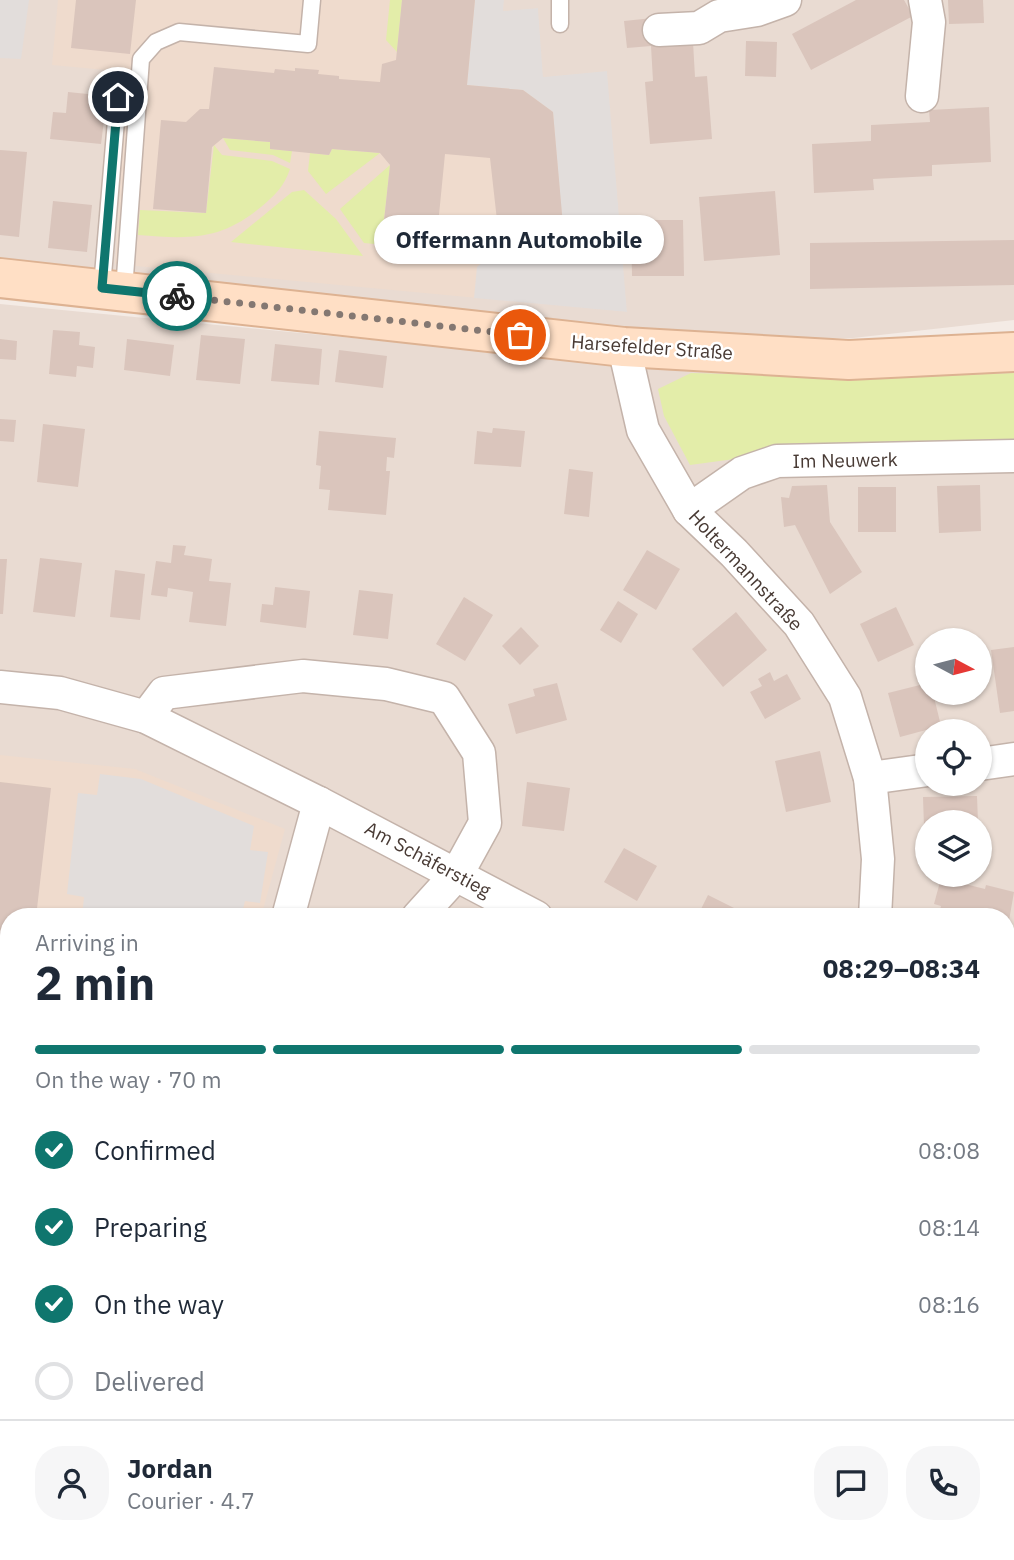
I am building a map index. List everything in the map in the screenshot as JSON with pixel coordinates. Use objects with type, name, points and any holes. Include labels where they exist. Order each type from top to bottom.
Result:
[{"type":"main road","name":"Harsefelder Straße","points":[[0,278],[624,347],[849,360],[1014,352]]},
{"type":"street","points":[[922,96],[929,22],[925,0]]},
{"type":"street","points":[[659,30],[699,28],[719,16],[781,1]]},
{"type":"street","name":"Holtermannstraße","points":[[624,347],[643,430],[689,510],[734,553],[799,624],[845,697],[870,778],[878,859],[875,908]]},
{"type":"street","name":"Im Neuwerk","points":[[689,510],[742,473],[777,461],[1014,456]]},
{"type":"street","points":[[146,717],[164,694],[303,676],[386,684],[444,698],[479,753],[485,823],[457,874],[426,908]]},
{"type":"street","name":"Am Schäferstieg","points":[[0,687],[60,693],[146,717],[319,803],[519,908]]},
{"type":"street","points":[[992,762],[1014,759]]},
{"type":"street","points":[[870,778],[915,772]]},
{"type":"street","points":[[290,908],[319,803]]},
{"type":"lane","points":[[113,289],[141,59],[156,42],[179,32],[308,44],[312,0]]},
{"type":"lane","points":[[560,0],[560,24]]},
{"type":"lane","points":[[113,289],[118,97]]},
{"type":"shaded area","points":[[0,0],[1014,0],[1014,320],[853,338],[709,339],[0,272]]},
{"type":"shaded area","points":[[0,0],[29,0],[21,59],[0,58]]},
{"type":"shaded area","points":[[58,0],[504,0],[503,11],[538,8],[543,77],[607,71],[627,312],[115,264],[128,72],[52,65]]},
{"type":"shaded area","points":[[475,0],[504,0],[503,11],[538,8],[543,77],[607,71],[627,312],[474,298],[477,267],[500,247],[528,255],[565,252],[553,112],[523,90],[467,85]]},
{"type":"shaded area","points":[[0,304],[600,362],[1014,363],[1014,908],[0,908]]},
{"type":"shaded area","points":[[0,755],[135,769],[285,829],[263,908],[0,908]]},
{"type":"shaded area","points":[[100,774],[141,779],[254,826],[250,850],[268,852],[260,903],[245,901],[243,908],[83,908],[84,897],[67,894],[78,793],[97,795]]},
{"type":"green space","points":[[390,0],[402,0],[397,52],[386,40]]},
{"type":"green space","points":[[223,138],[270,142],[270,149],[292,151],[290,163],[273,155],[230,150]]},
{"type":"green space","points":[[214,145],[222,155],[272,161],[290,169],[288,175],[271,199],[246,218],[218,232],[189,237],[138,235],[140,210],[206,213]]},
{"type":"green space","points":[[332,149],[380,153],[326,194],[308,171],[310,153],[329,155]]},
{"type":"green space","points":[[390,165],[383,229],[440,233],[439,250],[364,243],[340,209]]},
{"type":"green space","points":[[304,190],[336,219],[363,256],[231,242],[292,192]]},
{"type":"green space","points":[[691,373],[877,378],[1014,373],[1014,444],[778,453],[690,465],[664,416],[658,389]]},
{"type":"building","points":[[76,0],[136,0],[130,54],[71,48]]},
{"type":"building","points":[[402,0],[475,0],[467,85],[523,90],[553,112],[563,225],[556,226],[556,243],[528,255],[500,247],[490,158],[445,154],[437,235],[383,230],[390,165],[380,153],[332,149],[329,155],[270,149],[270,142],[223,138],[212,147],[206,213],[153,209],[161,120],[186,122],[200,109],[209,109],[214,67],[274,73],[275,69],[319,70],[318,74],[339,76],[339,79],[380,82],[382,64],[396,60]]},
{"type":"building","points":[[856,0],[904,0],[913,16],[811,70],[792,34]]},
{"type":"building","points":[[948,0],[983,0],[984,23],[949,24]]},
{"type":"building","points":[[653,18],[655,45],[693,42],[695,77],[707,76],[712,139],[650,144],[645,82],[653,81],[651,46],[627,48],[624,21]]},
{"type":"building","points":[[746,41],[777,42],[776,77],[745,76]]},
{"type":"building","points":[[68,92],[107,96],[101,144],[50,139],[53,112],[66,113]]},
{"type":"building","points":[[989,107],[991,162],[932,165],[932,176],[873,179],[874,190],[814,193],[812,144],[871,141],[871,125],[930,122],[929,110]]},
{"type":"building","points":[[0,150],[27,152],[19,237],[0,235]]},
{"type":"building","points":[[775,191],[780,255],[704,261],[699,197]]},
{"type":"building","points":[[53,201],[92,205],[87,252],[48,248]]},
{"type":"building","points":[[631,220],[683,220],[684,276],[632,276]]},
{"type":"building","points":[[1014,240],[1014,285],[810,289],[810,243]]},
{"type":"building","points":[[53,330],[80,332],[79,345],[95,347],[93,368],[77,366],[76,377],[49,374]]},
{"type":"building","points":[[201,335],[245,339],[240,384],[196,380]]},
{"type":"building","points":[[0,339],[17,341],[16,360],[0,359]]},
{"type":"building","points":[[127,339],[174,345],[170,376],[124,370]]},
{"type":"building","points":[[275,344],[322,349],[319,385],[271,381]]},
{"type":"building","points":[[339,350],[387,356],[383,388],[335,382]]},
{"type":"building","points":[[0,419],[16,420],[14,442],[0,441]]},
{"type":"building","points":[[43,424],[85,429],[78,487],[37,482]]},
{"type":"building","points":[[493,428],[525,431],[521,467],[474,464],[477,431],[492,433]]},
{"type":"building","points":[[319,431],[396,438],[394,458],[387,457],[386,471],[390,471],[386,515],[328,510],[330,490],[319,489],[321,466],[316,465]]},
{"type":"building","points":[[569,469],[593,472],[589,517],[564,514]]},
{"type":"building","points":[[827,485],[830,522],[862,572],[830,594],[795,525],[784,527],[781,497],[789,498],[792,486]]},
{"type":"building","points":[[980,485],[981,531],[939,533],[937,486]]},
{"type":"building","points":[[858,487],[896,487],[896,532],[858,532]]},
{"type":"building","points":[[173,545],[186,546],[184,555],[212,559],[209,581],[231,583],[226,626],[189,622],[193,592],[168,588],[167,597],[151,595],[156,561],[171,563]]},
{"type":"building","points":[[647,550],[680,569],[656,610],[623,590]]},
{"type":"building","points":[[40,558],[82,563],[75,617],[33,612]]},
{"type":"building","points":[[0,559],[7,559],[3,614],[0,614]]},
{"type":"building","points":[[115,570],[145,574],[140,620],[110,617]]},
{"type":"building","points":[[275,587],[310,591],[306,628],[260,622],[262,604],[273,605]]},
{"type":"building","points":[[359,590],[393,594],[388,639],[353,635]]},
{"type":"building","points":[[464,597],[493,615],[465,661],[436,644]]},
{"type":"building","points":[[618,601],[638,614],[621,643],[600,630]]},
{"type":"building","points":[[896,607],[914,645],[878,662],[860,624]]},
{"type":"building","points":[[736,612],[767,650],[723,687],[692,649]]},
{"type":"building","points":[[521,627],[539,646],[520,665],[502,646]]},
{"type":"building","points":[[1014,647],[1014,711],[1000,713],[992,650]]},
{"type":"building","points":[[770,672],[774,681],[787,674],[801,699],[765,719],[750,692],[762,686],[758,679]]},
{"type":"building","points":[[557,683],[567,720],[516,734],[508,704],[535,696],[533,689]]},
{"type":"building","points":[[915,686],[915,705],[936,705],[939,719],[915,719],[915,733],[900,737],[888,693]]},
{"type":"building","points":[[820,751],[831,802],[786,812],[775,761]]},
{"type":"building","points":[[0,782],[51,788],[37,908],[0,908]]},
{"type":"building","points":[[527,782],[570,788],[564,831],[522,826]]},
{"type":"building","points":[[977,796],[978,810],[923,810],[923,797]]},
{"type":"building","points":[[624,848],[657,866],[637,901],[604,882]]},
{"type":"building","points":[[992,886],[1014,892],[1011,908],[934,904],[939,887],[985,889]]},
{"type":"building","points":[[708,895],[734,908],[702,908]]},
{"type":"way so far","points":[[177,296],[520,335]]},
{"type":"place","name":"Offermann Automobile","points":[[520,335]]},
{"type":"route","points":[[118,97],[102,288],[177,296]]}]
